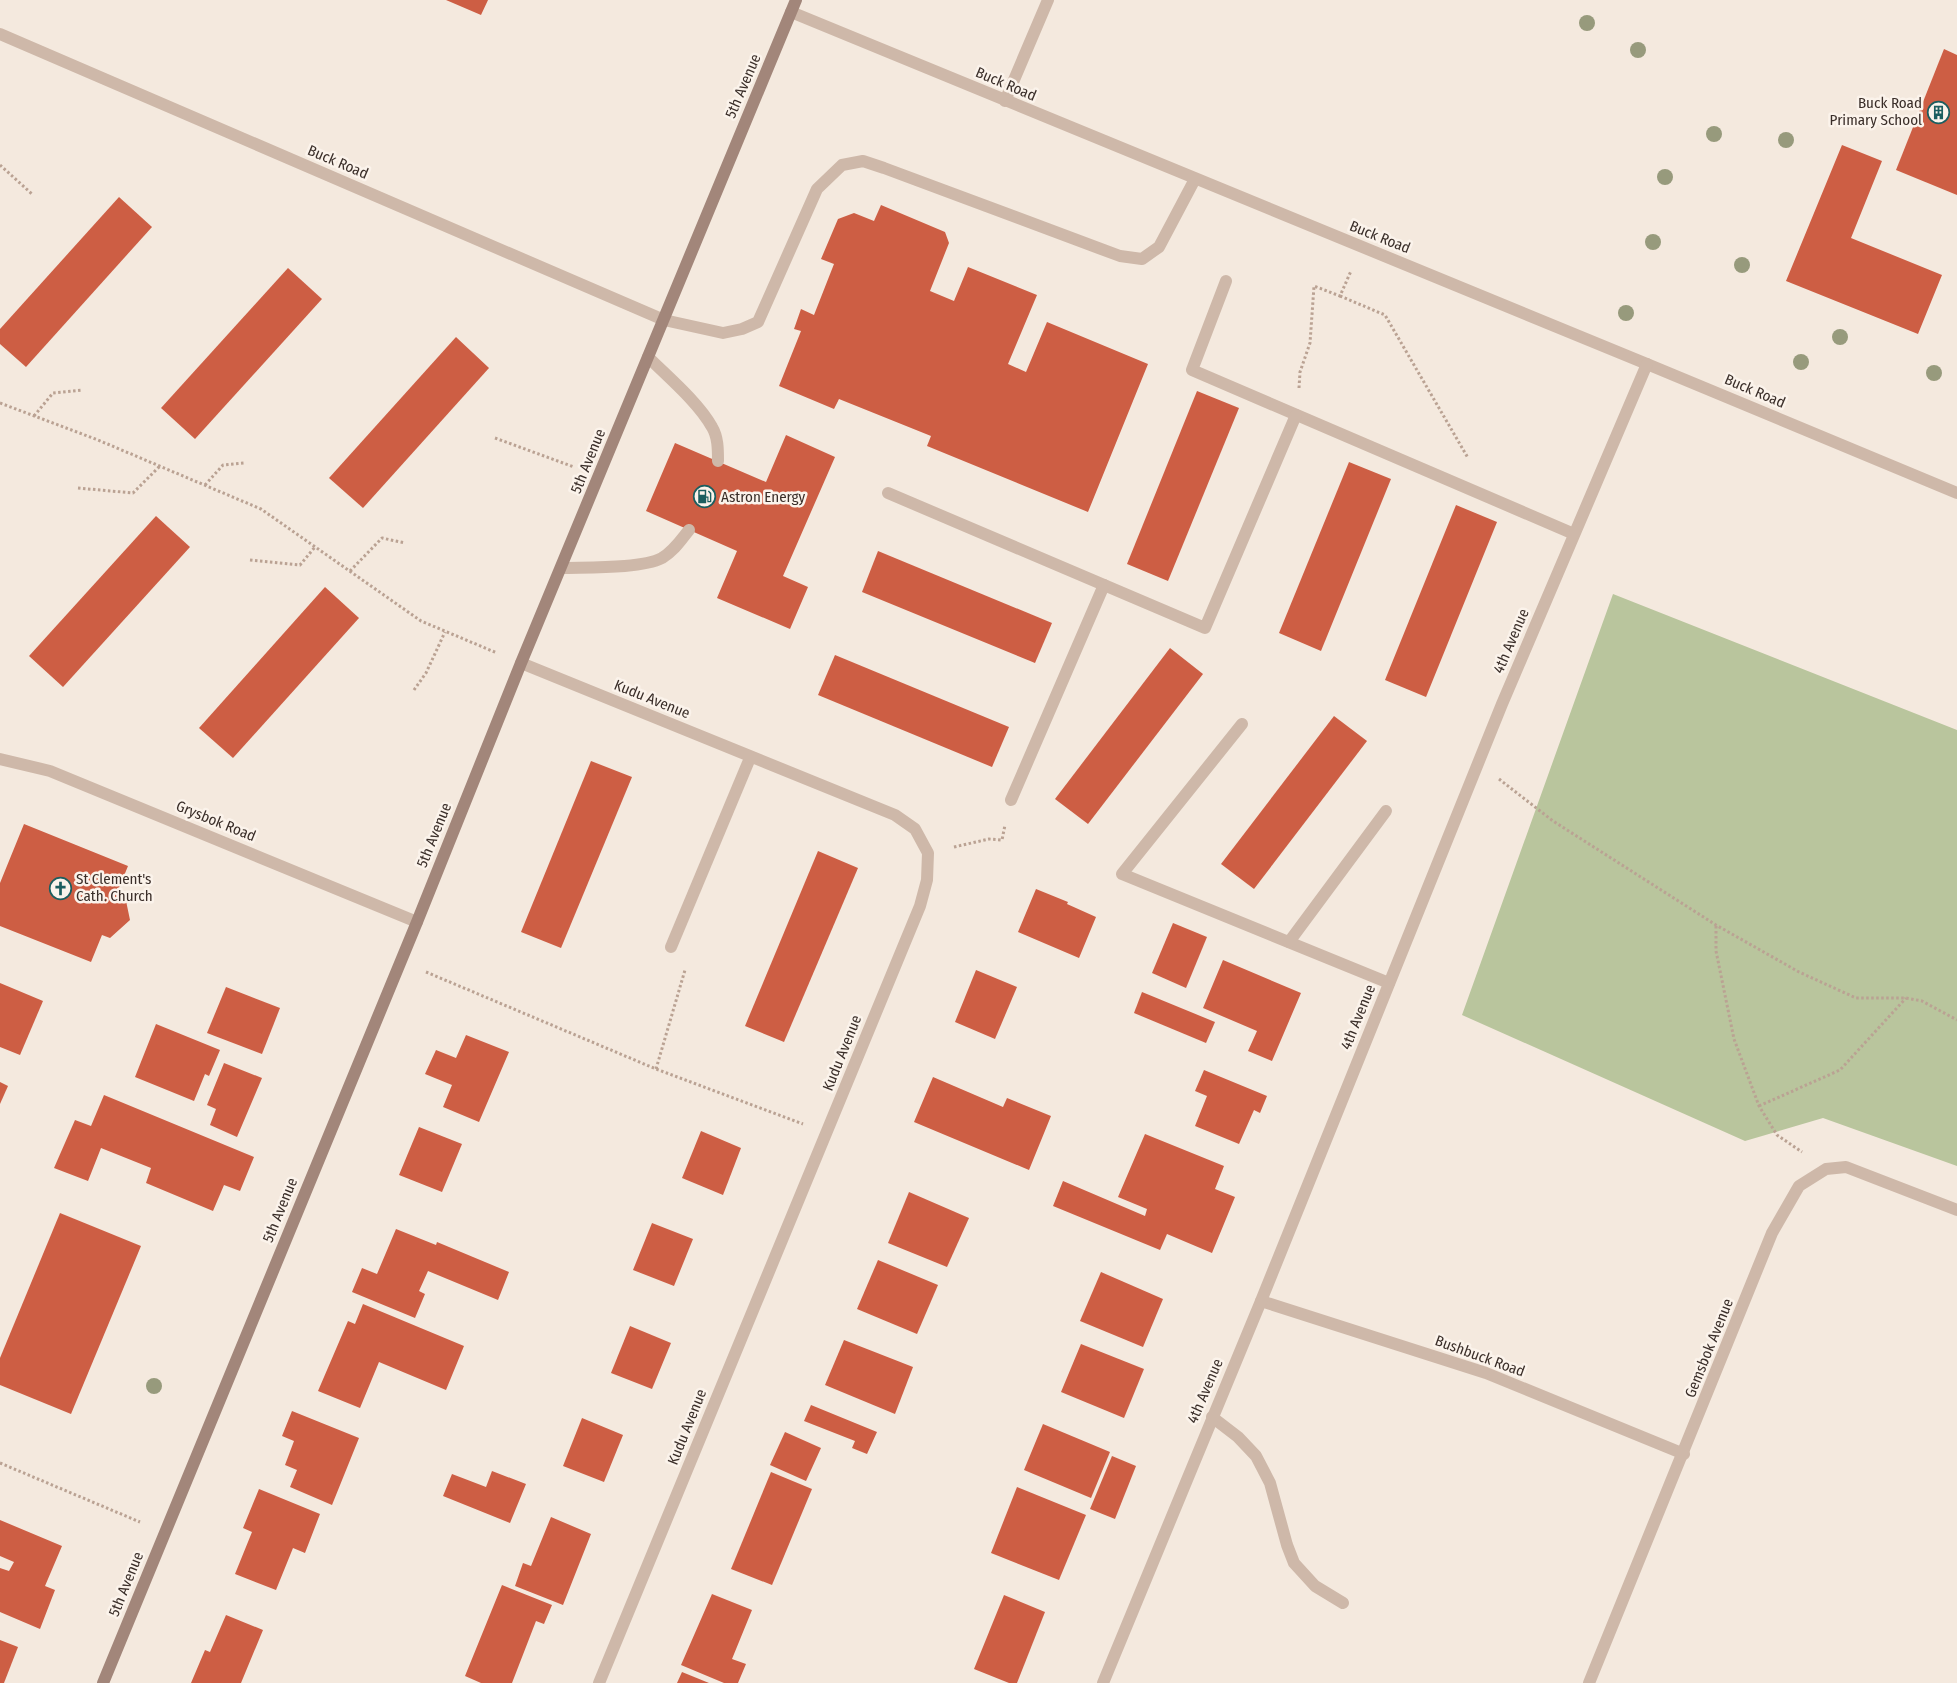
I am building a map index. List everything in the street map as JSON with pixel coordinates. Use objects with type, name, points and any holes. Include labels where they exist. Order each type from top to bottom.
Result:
[{"type":"main road","name":"5th Avenue","points":[[103,1683],[521,663],[796,0]]},
{"type":"street","points":[[1006,101],[1048,0]]},
{"type":"street","name":"Buck Road","points":[[791,12],[1957,493]]},
{"type":"street","name":"Buck Road","points":[[0,34],[664,320],[723,332],[742,329],[758,322],[817,189],[842,164],[863,161],[1120,256],[1142,259],[1159,247],[1195,179]]},
{"type":"street","points":[[1226,281],[1192,370],[1574,534]]},
{"type":"street","points":[[648,357],[698,408],[712,427],[717,442],[718,461]]},
{"type":"street","name":"4th Avenue","points":[[1103,1683],[1261,1301],[1502,704],[1647,364]]},
{"type":"street","points":[[888,493],[1205,628],[1296,415]]},
{"type":"street","points":[[561,568],[639,564],[661,558],[674,549],[689,530]]},
{"type":"street","points":[[1011,800],[1104,585]]},
{"type":"street","name":"Kudu Avenue","points":[[521,663],[750,758],[895,815],[915,829],[928,853],[927,880],[920,906],[599,1683]]},
{"type":"street","points":[[1242,724],[1122,874],[1389,983]]},
{"type":"street","points":[[672,947],[750,758]]},
{"type":"street","name":"Grysbok Road","points":[[0,759],[50,771],[416,922]]},
{"type":"street","points":[[1289,942],[1386,811]]},
{"type":"street","name":"Gemsbok Avenue","points":[[1589,1683],[1684,1454],[1772,1233],[1799,1186],[1826,1170],[1846,1167],[1957,1210]]},
{"type":"street","name":"Bushbuck Road","points":[[1261,1301],[1486,1373],[1684,1454]]},
{"type":"street","points":[[1212,1417],[1238,1437],[1256,1456],[1270,1483],[1287,1546],[1294,1563],[1315,1586],[1343,1603]]},
{"type":"path","points":[[0,165],[32,194]]},
{"type":"path","points":[[1340,296],[1361,247]]},
{"type":"path","points":[[1296,415],[1300,372],[1310,344],[1314,286],[1386,315],[1470,460],[1460,485]]},
{"type":"path","points":[[34,416],[53,393],[83,390]]},
{"type":"path","points":[[0,403],[98,440],[261,509],[421,621],[468,641]]},
{"type":"path","points":[[495,438],[599,476]]},
{"type":"path","points":[[205,485],[223,465],[244,463]]},
{"type":"path","points":[[78,488],[132,493],[160,466]]},
{"type":"path","points":[[350,571],[382,538],[405,543]]},
{"type":"path","points":[[250,560],[300,565],[316,547]]},
{"type":"path","points":[[414,690],[426,673],[445,632]]},
{"type":"path","points":[[1499,779],[1553,821],[1716,925],[1799,972],[1856,998],[1906,998],[1922,1001],[1957,1020]]},
{"type":"path","points":[[928,853],[989,839],[1002,840],[1011,800]]},
{"type":"path","points":[[1716,925],[1716,951],[1734,1039],[1759,1106],[1777,1135],[1826,1170]]},
{"type":"path","points":[[656,1069],[690,955],[672,947]]},
{"type":"path","points":[[400,962],[656,1069],[827,1133]]},
{"type":"path","points":[[1759,1106],[1840,1070],[1906,998]]},
{"type":"path","points":[[0,1463],[165,1533]]},
{"type":"green space","points":[[1613,594],[1957,730],[1957,1166],[1823,1118],[1745,1141],[1462,1015]]},
{"type":"building","points":[[446,0],[488,0],[481,15]]},
{"type":"building","name":"Buck Road Primary School","points":[[1944,49],[1957,55],[1957,195],[1896,170]]},
{"type":"building","points":[[1842,145],[1882,161],[1851,238],[1942,275],[1918,334],[1786,281]]},
{"type":"building","points":[[119,197],[152,227],[26,367],[0,344],[0,329]]},
{"type":"building","points":[[881,205],[945,232],[949,243],[930,291],[954,301],[968,267],[1037,295],[1008,364],[1026,372],[1047,322],[1148,364],[1088,512],[927,446],[931,436],[839,399],[834,409],[779,386],[801,331],[794,329],[801,309],[814,315],[834,264],[821,259],[838,219],[854,213],[874,221]]},
{"type":"building","points":[[288,268],[322,299],[195,439],[161,408]]},
{"type":"building","points":[[456,337],[489,368],[363,508],[329,478]]},
{"type":"building","points":[[1197,391],[1239,408],[1168,581],[1127,564]]},
{"type":"building","points":[[786,435],[835,457],[783,576],[808,587],[790,629],[717,598],[737,551],[646,511],[675,443],[766,482]]},
{"type":"building","points":[[1349,462],[1391,479],[1321,651],[1279,633]]},
{"type":"building","points":[[1456,505],[1497,522],[1426,697],[1385,680]]},
{"type":"building","points":[[156,516],[190,547],[63,687],[29,656]]},
{"type":"building","points":[[878,551],[1052,623],[1035,663],[862,592]]},
{"type":"building","points":[[325,587],[359,618],[233,758],[199,728]]},
{"type":"building","points":[[1170,648],[1203,674],[1088,824],[1055,799]]},
{"type":"building","points":[[835,655],[1009,727],[992,767],[818,695]]},
{"type":"building","points":[[1334,716],[1367,741],[1254,889],[1221,864]]},
{"type":"building","points":[[591,761],[632,777],[561,948],[521,932]]},
{"type":"building","name":"St Clement's Cath. Church","points":[[24,824],[128,866],[117,893],[125,896],[130,920],[110,938],[102,935],[91,962],[0,926],[0,883]]},
{"type":"building","points":[[818,851],[858,868],[784,1042],[745,1026]]},
{"type":"building","points":[[1036,889],[1068,902],[1067,904],[1096,917],[1079,958],[1018,932]]},
{"type":"building","points":[[1173,923],[1207,937],[1186,988],[1152,973]]},
{"type":"building","points":[[1223,960],[1301,993],[1272,1061],[1248,1051],[1257,1031],[1203,1008]]},
{"type":"building","points":[[976,970],[1017,987],[995,1039],[955,1022]]},
{"type":"building","points":[[0,983],[43,1001],[20,1055],[0,1047]]},
{"type":"building","points":[[226,987],[280,1008],[262,1054],[207,1033]]},
{"type":"building","points":[[1142,992],[1215,1022],[1206,1043],[1134,1013]]},
{"type":"building","points":[[156,1024],[220,1050],[209,1076],[205,1074],[194,1101],[135,1077]]},
{"type":"building","points":[[466,1035],[509,1052],[479,1122],[443,1107],[452,1085],[425,1074],[436,1050],[456,1058]]},
{"type":"building","points":[[224,1063],[262,1078],[237,1137],[210,1125],[216,1109],[207,1105]]},
{"type":"building","points":[[1204,1070],[1267,1096],[1260,1113],[1254,1110],[1239,1144],[1195,1126],[1207,1096],[1195,1091]]},
{"type":"building","points":[[933,1077],[1003,1107],[1007,1098],[1051,1116],[1029,1170],[914,1122]]},
{"type":"building","points":[[0,1082],[8,1086],[0,1104]]},
{"type":"building","points":[[104,1095],[254,1157],[240,1191],[224,1185],[213,1211],[146,1183],[151,1168],[101,1148],[88,1181],[54,1168],[75,1120],[91,1126]]},
{"type":"building","points":[[419,1127],[462,1144],[442,1192],[399,1175]]},
{"type":"building","points":[[701,1131],[741,1148],[723,1195],[682,1178]]},
{"type":"building","points":[[1145,1134],[1224,1166],[1215,1189],[1235,1197],[1212,1253],[1167,1234],[1160,1250],[1053,1206],[1063,1181],[1145,1216],[1147,1209],[1118,1197]]},
{"type":"building","points":[[909,1192],[969,1218],[947,1267],[888,1243]]},
{"type":"building","points":[[60,1213],[141,1246],[71,1414],[0,1385],[0,1358]]},
{"type":"building","points":[[652,1223],[693,1239],[674,1286],[633,1270]]},
{"type":"building","points":[[396,1229],[436,1245],[437,1242],[509,1272],[498,1300],[428,1271],[419,1291],[425,1294],[415,1318],[352,1292],[362,1268],[377,1274]]},
{"type":"building","points":[[878,1260],[938,1285],[917,1334],[857,1309]]},
{"type":"building","points":[[1101,1272],[1163,1299],[1143,1347],[1080,1321]]},
{"type":"building","points":[[363,1304],[464,1346],[446,1390],[379,1362],[360,1408],[318,1391],[348,1321],[355,1324]]},
{"type":"building","points":[[630,1326],[671,1343],[652,1389],[611,1373]]},
{"type":"building","points":[[844,1340],[913,1367],[895,1414],[825,1385]]},
{"type":"building","points":[[1081,1344],[1144,1369],[1124,1418],[1061,1392]]},
{"type":"building","points":[[811,1405],[877,1432],[867,1454],[852,1448],[855,1441],[804,1421]]},
{"type":"building","points":[[292,1411],[359,1438],[332,1505],[290,1487],[297,1470],[285,1465],[294,1441],[282,1436]]},
{"type":"building","points":[[582,1418],[623,1435],[604,1482],[563,1466]]},
{"type":"building","points":[[1043,1424],[1110,1452],[1091,1498],[1024,1470]]},
{"type":"building","points":[[785,1432],[821,1448],[806,1481],[770,1465]]},
{"type":"building","points":[[1112,1456],[1136,1466],[1115,1519],[1090,1509]]},
{"type":"building","points":[[492,1471],[526,1484],[510,1523],[443,1496],[452,1474],[486,1487]]},
{"type":"building","points":[[771,1472],[812,1489],[772,1585],[731,1569]]},
{"type":"building","points":[[1017,1487],[1086,1515],[1059,1580],[991,1553]]},
{"type":"building","points":[[259,1489],[320,1514],[305,1553],[293,1548],[276,1590],[235,1574],[252,1532],[243,1528]]},
{"type":"building","points":[[551,1517],[591,1534],[563,1605],[515,1586],[523,1563],[531,1566]]},
{"type":"building","points":[[0,1520],[62,1546],[45,1586],[55,1590],[40,1629],[0,1612],[0,1568],[9,1571],[14,1562],[0,1556]]},
{"type":"building","points":[[502,1585],[552,1605],[544,1624],[536,1621],[512,1683],[481,1683],[465,1676]]},
{"type":"building","points":[[712,1594],[752,1610],[732,1659],[746,1664],[738,1683],[724,1683],[681,1665]]},
{"type":"building","points":[[1004,1595],[1045,1612],[1017,1683],[1009,1683],[974,1669]]},
{"type":"building","points":[[226,1615],[263,1630],[241,1683],[191,1683],[205,1650],[210,1652]]},
{"type":"building","points":[[0,1640],[18,1647],[4,1683],[0,1683]]},
{"type":"building","points":[[682,1672],[709,1683],[677,1683]]},
{"type":"place","name":"Buck Road Primary School","points":[[1938,112]]},
{"type":"place","name":"Astron Energy","points":[[705,497]]},
{"type":"place","name":"St Clement's Cath. Church","points":[[60,888]]}]
